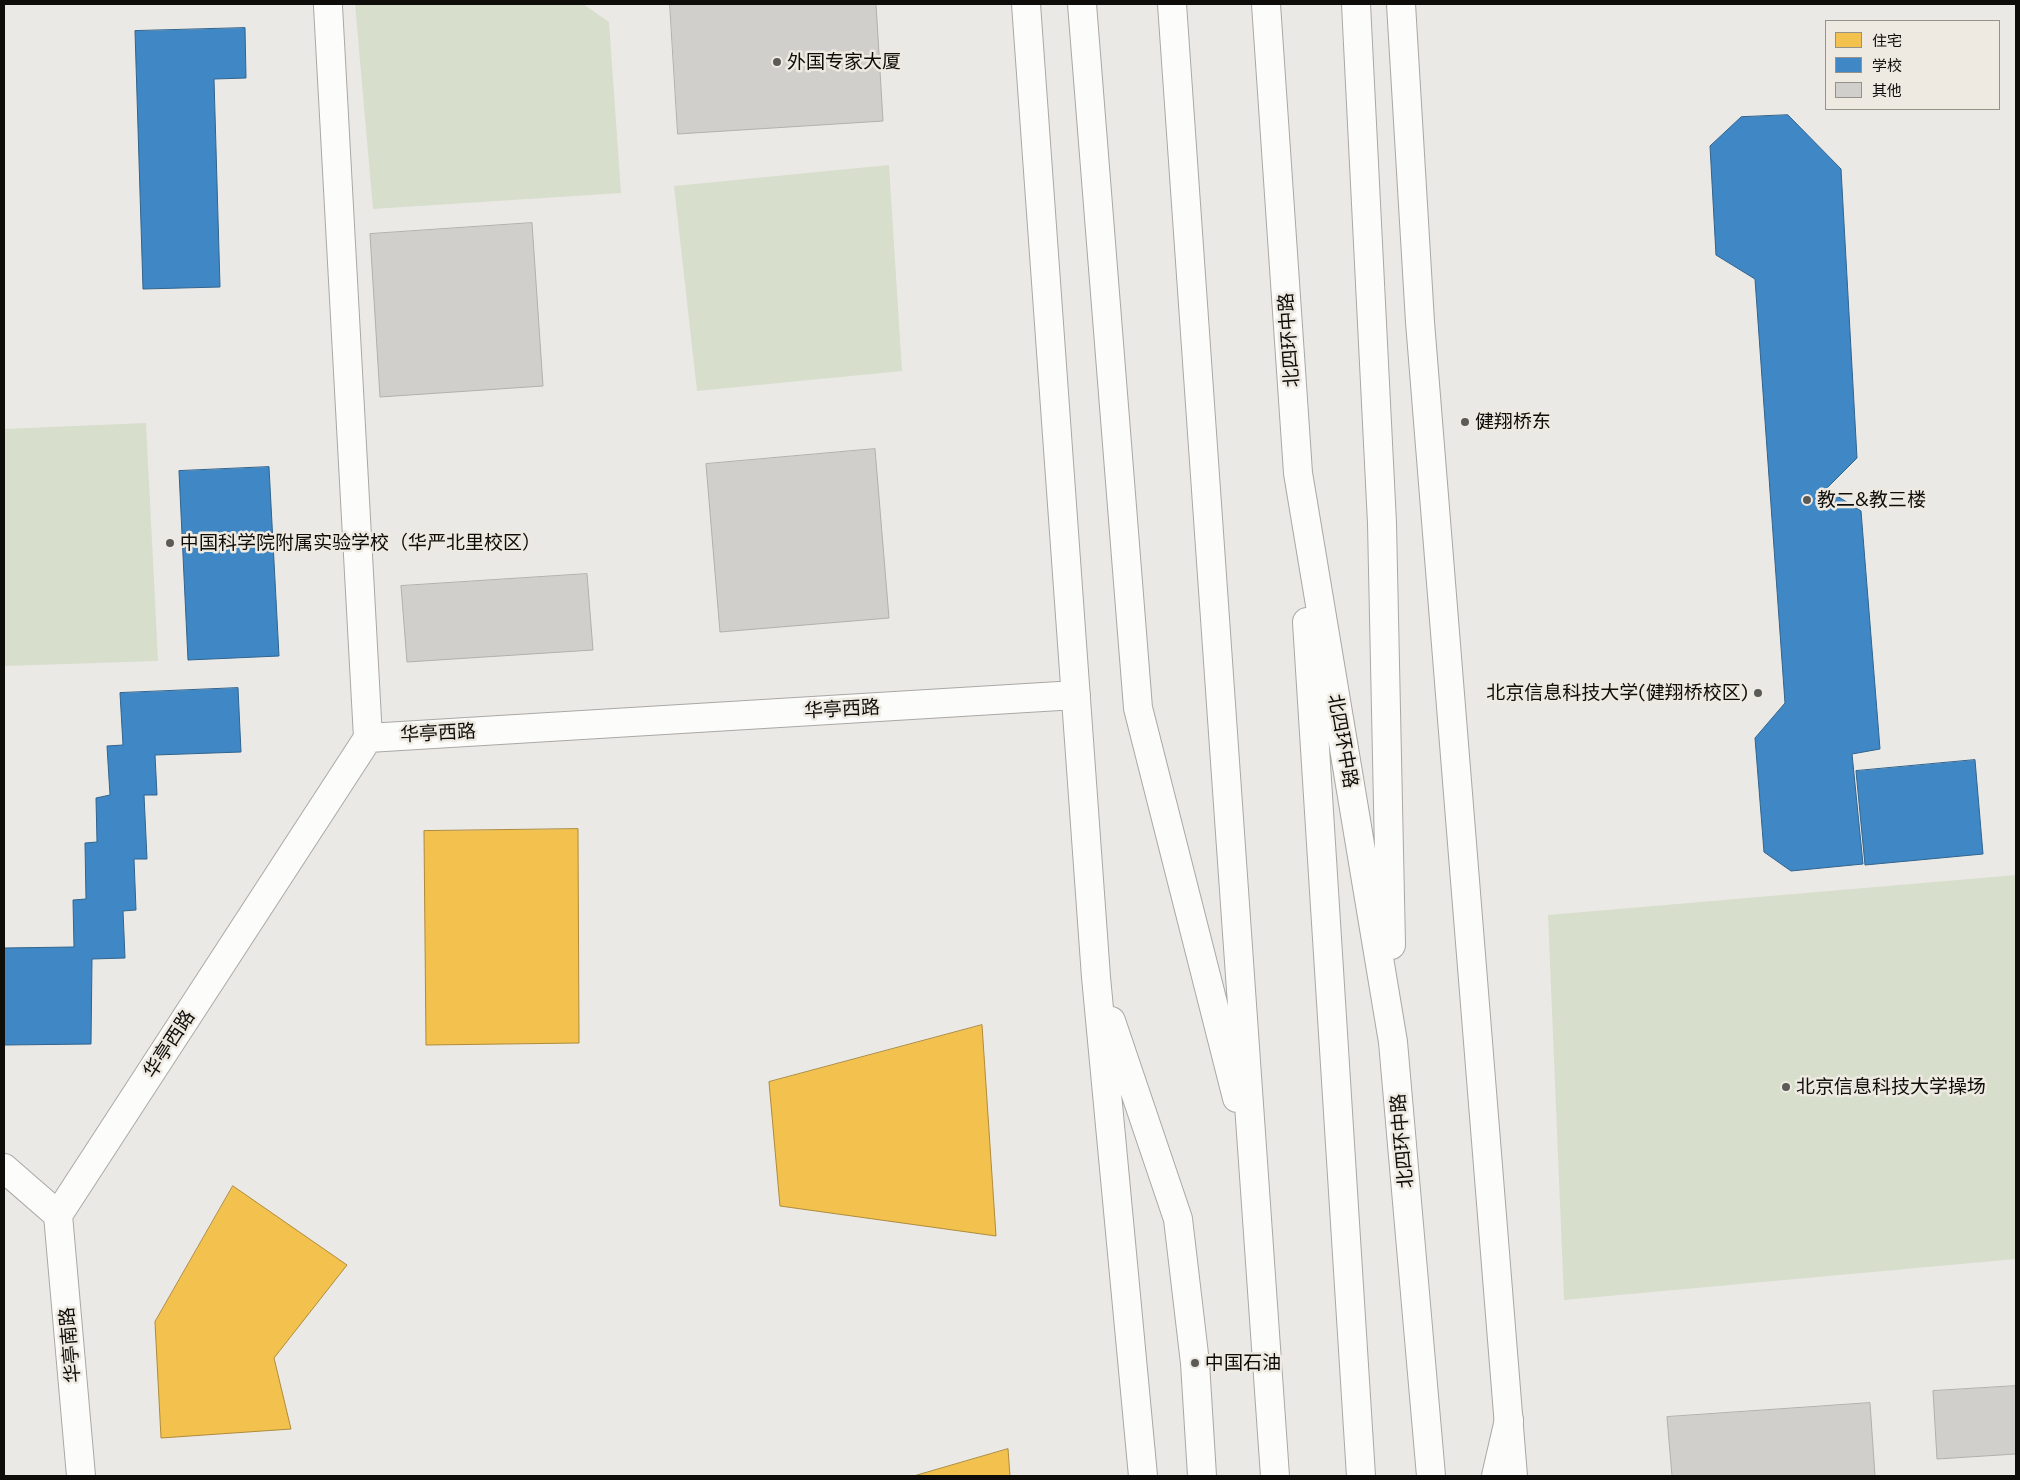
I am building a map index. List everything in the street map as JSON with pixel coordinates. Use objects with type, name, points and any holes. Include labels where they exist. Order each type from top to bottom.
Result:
[{"type":"main road","points":[[1026,4],[1096,977],[1143,1476]]},
{"type":"main road","points":[[1082,4],[1138,708],[1254,1168]]},
{"type":"main road","points":[[1172,4],[1275,1476]]},
{"type":"main road","name":"北四环中路","points":[[1266,4],[1298,473],[1393,1042],[1431,1476]]},
{"type":"main road","points":[[1356,4],[1382,523],[1393,1042]]},
{"type":"main road","points":[[1401,4],[1420,322],[1513,1476]]},
{"type":"main road","points":[[328,6],[368,738]]},
{"type":"main road","points":[[1298,473],[1361,1476]]},
{"type":"main road","name":"华亭西路","points":[[58,1215],[368,738],[1076,695]]},
{"type":"main road","points":[[1096,977],[1178,1219],[1195,1364],[1202,1476]]},
{"type":"main road","points":[[4,1168],[58,1215]]},
{"type":"main road","name":"华亭南路","points":[[58,1215],[81,1476]]},
{"type":"main road","points":[[1496,1476],[1509,1420]]},
{"type":"green space","points":[[355,4],[583,4],[609,22],[621,193],[373,209]]},
{"type":"green space","points":[[889,165],[902,371],[697,391],[674,186]]},
{"type":"green space","points":[[146,423],[158,661],[4,666],[4,429]]},
{"type":"green space","name":"北京信息科技大学操场","points":[[2016,875],[2016,1259],[1564,1300],[1548,915]]},
{"type":"building: 住宅","points":[[578,829],[579,1043],[426,1045],[424,831]]},
{"type":"building: 住宅","points":[[982,1025],[996,1236],[780,1206],[769,1082]]},
{"type":"building: 住宅","points":[[233,1186],[347,1265],[274,1358],[291,1429],[161,1438],[155,1322]]},
{"type":"building: 住宅","points":[[1008,1449],[1010,1476],[914,1476]]},
{"type":"building: 学校","points":[[245,28],[246,78],[214,79],[220,287],[143,289],[135,31]]},
{"type":"building: 学校","name":"教二&教三楼","points":[[1788,115],[1841,169],[1857,458],[1826,489],[1861,511],[1880,749],[1852,754],[1863,864],[1791,871],[1764,852],[1755,738],[1785,703],[1755,279],[1716,255],[1710,146],[1741,117]]},
{"type":"building: 学校","points":[[269,467],[279,656],[188,660],[179,471]]},
{"type":"building: 学校","points":[[238,688],[241,752],[155,755],[157,795],[144,795],[147,859],[134,859],[136,910],[123,911],[125,958],[92,959],[91,1044],[4,1045],[4,948],[74,947],[73,900],[86,899],[85,843],[97,842],[96,798],[110,795],[107,746],[123,745],[120,693]]},
{"type":"building: 学校","points":[[1975,760],[1983,854],[1865,865],[1856,771]]},
{"type":"building: 其他","name":"外国专家大厦","points":[[670,4],[876,4],[883,121],[678,134]]},
{"type":"building: 其他","points":[[532,223],[543,386],[380,397],[370,234]]},
{"type":"building: 其他","points":[[875,449],[889,618],[720,632],[706,464]]},
{"type":"building: 其他","points":[[587,574],[593,650],[407,662],[401,586]]},
{"type":"building: 其他","points":[[2016,1386],[2016,1454],[1937,1459],[1933,1391]]},
{"type":"building: 其他","points":[[1870,1403],[1875,1476],[1672,1476],[1667,1417]]},
{"type":"place","name":"外国专家大厦","points":[[777,62]]},
{"type":"place","name":"健翔桥东","points":[[1465,422]]},
{"type":"place","name":"教二&教三楼","points":[[1807,500]]},
{"type":"place","name":"中国科学院附属实验学校（华严北里校区）","points":[[170,543]]},
{"type":"place","name":"北京信息科技大学(健翔桥校区)","points":[[1758,693]]},
{"type":"place","name":"北京信息科技大学操场","points":[[1786,1087]]},
{"type":"place","name":"中国石油","points":[[1195,1363]]}]
